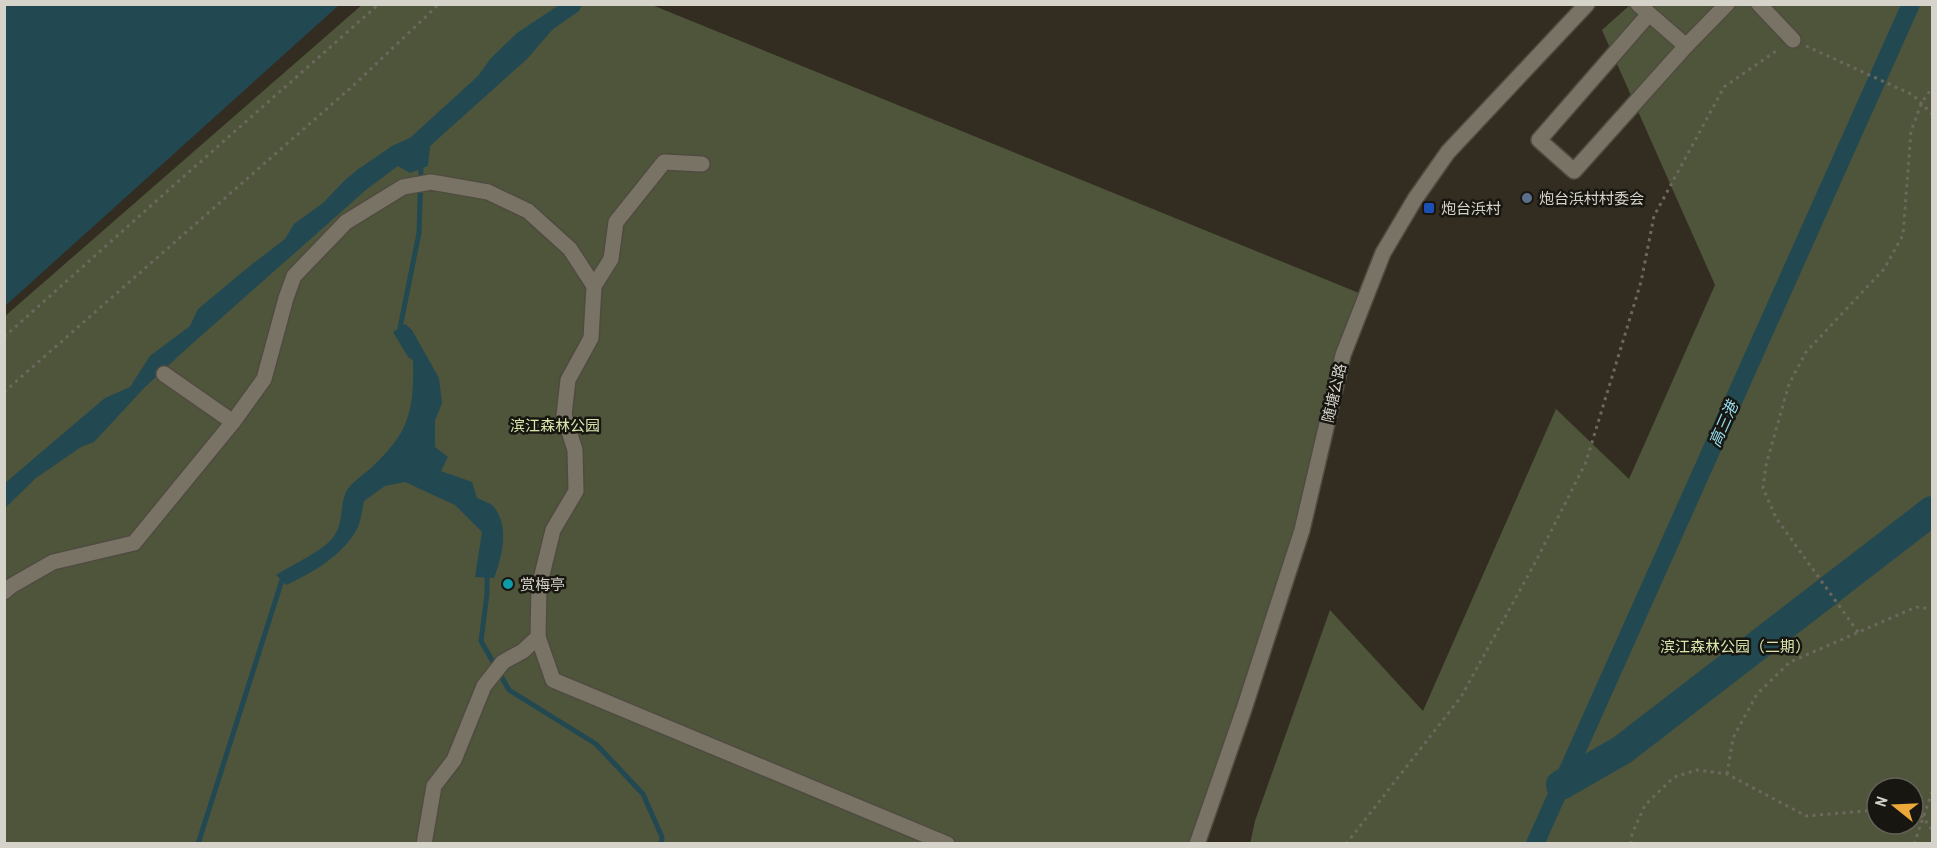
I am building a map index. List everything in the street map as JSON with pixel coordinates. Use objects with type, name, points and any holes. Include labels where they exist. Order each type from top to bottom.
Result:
[{"type":"street","name":"随塘公路","points":[[1197,843],[1244,710],[1302,530],[1343,355],[1383,253],[1415,199],[1448,152],[1587,4]]},
{"type":"street","points":[[1686,46],[1643,9],[1539,140],[1574,171],[1686,46],[1727,4]]},
{"type":"street","points":[[1759,4],[1792,40]]},
{"type":"street","points":[[702,164],[664,162],[616,222],[611,259],[594,286],[591,338],[568,380],[564,415],[574,450],[576,491],[553,530],[539,587],[538,637],[553,680],[947,843]]},
{"type":"street","points":[[4,592],[53,562],[134,543],[233,422],[264,379],[294,276],[346,222],[403,187],[431,182],[488,192],[528,211],[570,249],[594,286]]},
{"type":"street","points":[[164,374],[233,422]]},
{"type":"street","points":[[424,843],[434,786],[454,760],[484,686],[502,662],[523,651],[538,637]]},
{"type":"path","points":[[4,338],[379,4]]},
{"type":"path","points":[[4,392],[330,106],[439,4]]},
{"type":"path","points":[[1346,843],[1461,697],[1536,561],[1586,462],[1641,282],[1654,216],[1724,87],[1792,40],[1913,94],[1932,114]]},
{"type":"path","points":[[1858,632],[1776,518],[1763,488],[1766,465],[1789,384],[1806,352],[1884,269],[1903,235],[1911,131],[1922,102],[1932,88]]},
{"type":"path","points":[[1727,774],[1733,738],[1757,694],[1790,662],[1916,607],[1932,609]]},
{"type":"path","points":[[1631,843],[1632,834],[1645,805],[1674,777],[1697,770],[1727,774],[1806,816],[1865,811]]},
{"type":"path","points":[[1925,811],[1932,792]]},
{"type":"green space","name":"滨江森林公园","points":[[363,4],[652,5],[1359,293],[1321,460],[1189,844],[5,843],[4,317]]},
{"type":"green space","name":"滨江森林公园（二期）","points":[[1630,5],[1932,5],[1932,843],[1250,844],[1255,821],[1330,610],[1423,711],[1556,409],[1629,479],[1715,285],[1602,30]]},
{"type":"water","points":[[5,4],[339,4],[339,5],[5,306]]},
{"type":"water","points":[[559,5],[582,5],[579,11],[553,29],[527,59],[430,146],[428,166],[410,173],[398,166],[367,189],[145,387],[94,442],[81,447],[36,478],[5,508],[5,483],[105,398],[130,387],[150,356],[190,326],[198,309],[285,239],[294,224],[323,203],[357,170],[392,146],[410,138],[478,76],[491,58],[517,33]]},
{"type":"water","points":[[405,324],[412,330],[439,378],[442,403],[435,421],[435,447],[448,457],[441,471],[472,482],[477,498],[493,506],[499,515],[503,542],[494,578],[475,577],[482,532],[455,505],[405,482],[385,486],[364,501],[357,529],[351,539],[316,569],[286,585],[276,575],[318,551],[332,539],[340,523],[344,497],[348,489],[385,454],[402,431],[410,407],[413,360],[408,357],[393,332]]},
{"type":"waterway","name":"高三港","points":[[1535,844],[1911,4]]},
{"type":"waterway","points":[[400,328],[419,233],[421,169]]},
{"type":"waterway","points":[[1561,785],[1622,750],[1932,511]]},
{"type":"waterway","points":[[487,577],[481,641],[509,690],[596,744],[643,794],[662,837],[661,844]]},
{"type":"waterway","points":[[198,844],[282,580]]},
{"type":"place","name":"炮台浜村村委会","points":[[1527,198]]},
{"type":"place","name":"炮台浜村","points":[[1429,208]]},
{"type":"place","name":"赏梅亭","points":[[508,584]]}]
